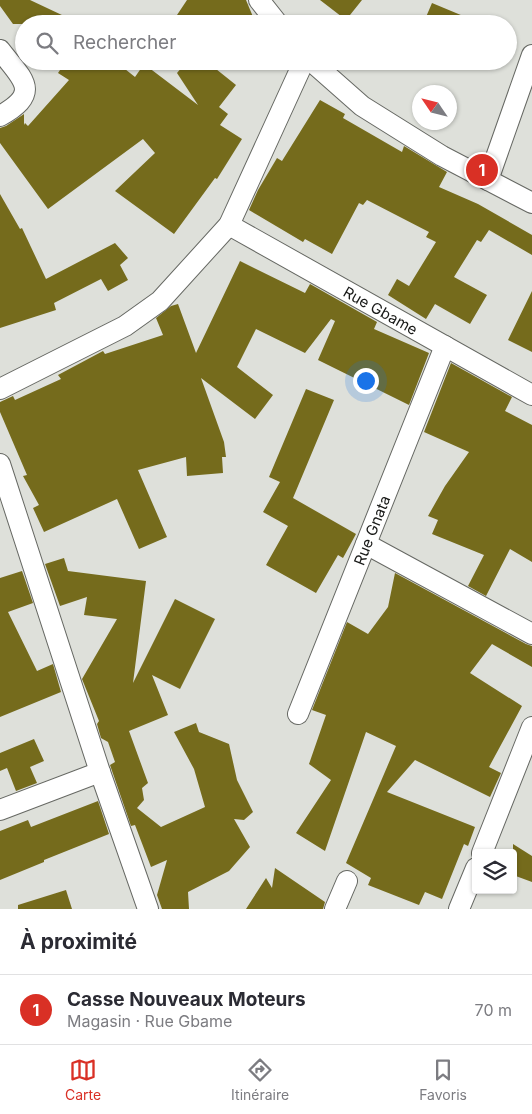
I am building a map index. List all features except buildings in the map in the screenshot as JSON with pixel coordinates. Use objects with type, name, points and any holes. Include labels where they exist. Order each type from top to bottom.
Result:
[{"type":"street","points":[[259,0],[271,15]]},
{"type":"street","points":[[0,50],[15,70]]},
{"type":"street","points":[[488,180],[532,55]]},
{"type":"street","points":[[0,116],[21,100],[26,91],[25,83],[15,70]]},
{"type":"street","points":[[0,389],[126,326],[160,301],[230,226],[300,70]]},
{"type":"street","points":[[321,70],[362,106],[434,151],[532,203]]},
{"type":"street","name":"Rue Gbame","points":[[230,226],[532,395]]},
{"type":"street","name":"Rue Gnata","points":[[298,714],[445,346]]},
{"type":"street","points":[[0,464],[100,772],[148,909]]},
{"type":"street","points":[[366,544],[532,634]]},
{"type":"street","points":[[484,849],[532,727]]},
{"type":"street","points":[[0,810],[100,772]]},
{"type":"street","points":[[459,909],[472,878]]},
{"type":"street","points":[[335,909],[346,881]]},
{"type":"place","name":"Casse Nouveaux Moteurs","points":[[482,170]]}]
